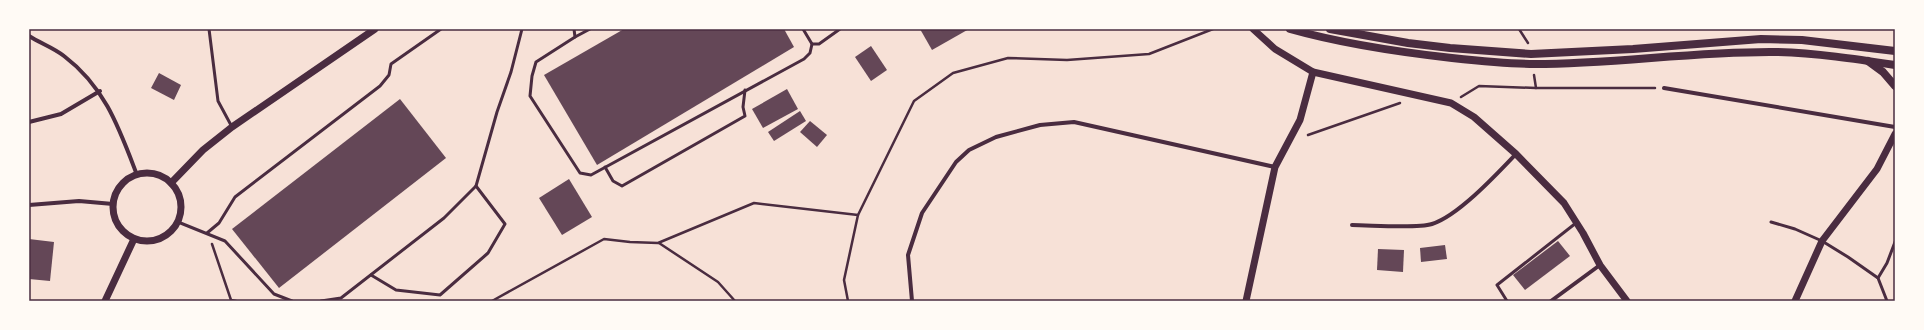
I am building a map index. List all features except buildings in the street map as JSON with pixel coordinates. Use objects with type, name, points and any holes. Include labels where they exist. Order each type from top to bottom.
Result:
[{"type":"main road","points":[[1290,29],[1348,42],[1412,53],[1533,64],[1588,63],[1776,52],[1816,54],[1895,65]]},
{"type":"main road","points":[[1330,29],[1429,46],[1531,54],[1633,49],[1761,39],[1802,40],[1895,51]]},
{"type":"main road","points":[[1866,60],[1883,72],[1895,86]]},
{"type":"street","points":[[171,182],[203,150],[232,127],[376,29]]},
{"type":"street","points":[[1253,29],[1275,49],[1313,72],[1451,103],[1474,117],[1516,154],[1564,203],[1600,265],[1627,301]]},
{"type":"street","points":[[29,36],[63,55],[83,72],[100,91],[117,122],[137,175]]},
{"type":"street","points":[[1246,301],[1276,167],[1300,120],[1313,72]]},
{"type":"street","points":[[1664,88],[1895,127]]},
{"type":"street","points":[[29,122],[61,114],[100,91]]},
{"type":"street","points":[[912,301],[908,255],[922,213],[956,162],[969,150],[996,136],[1040,125],[1074,122],[1276,167]]},
{"type":"street","points":[[1795,301],[1822,241],[1877,169],[1895,134]]},
{"type":"street","points":[[1352,225],[1431,224],[1445,217],[1486,186],[1516,154]]},
{"type":"street","points":[[149,173],[161,176],[171,182],[181,201],[181,212],[178,222],[164,237],[155,241],[134,239],[125,233],[118,225],[114,215],[113,204],[115,195],[120,186],[128,179],[137,175],[149,173]]},
{"type":"street","points":[[29,205],[79,201],[113,204]]},
{"type":"street","points":[[105,301],[134,239]]},
{"type":"street","points":[[1551,301],[1600,265]]},
{"type":"lane","points":[[209,29],[218,101],[232,127]]},
{"type":"lane","points":[[207,232],[219,223],[235,197],[380,86],[389,75],[391,64],[441,29]]},
{"type":"lane","points":[[321,301],[341,298],[444,218],[476,186],[497,112],[511,72],[522,29]]},
{"type":"lane","points":[[574,29],[575,36]]},
{"type":"lane","points":[[590,29],[575,36],[536,62],[532,76],[530,96],[580,173],[591,175],[804,58],[810,53],[812,44],[803,29]]},
{"type":"lane","points":[[812,44],[819,44],[840,29]]},
{"type":"lane","points":[[605,167],[613,181],[622,186],[745,116],[743,107],[745,90]]},
{"type":"lane","points":[[371,275],[396,290],[440,295],[488,253],[505,224],[476,186]]},
{"type":"lane","points":[[178,222],[207,232],[226,241],[274,294],[292,301]]},
{"type":"lane","points":[[1771,222],[1795,228],[1822,241],[1878,278],[1887,301]]},
{"type":"lane","points":[[1508,301],[1497,285],[1576,223]]},
{"type":"lane","points":[[1878,278],[1887,263],[1895,242]]},
{"type":"path","points":[[848,301],[844,280],[858,214],[914,101],[953,73],[1008,58],[1067,60],[1149,54],[1213,29]]},
{"type":"path","points":[[1451,103],[1479,86],[1536,88],[1664,88]]},
{"type":"path","points":[[1308,135],[1402,102]]},
{"type":"path","points":[[492,301],[604,239],[658,243],[754,203],[858,214]]},
{"type":"path","points":[[207,232],[231,300],[236,301]]},
{"type":"path","points":[[658,243],[718,282],[735,301]]}]
